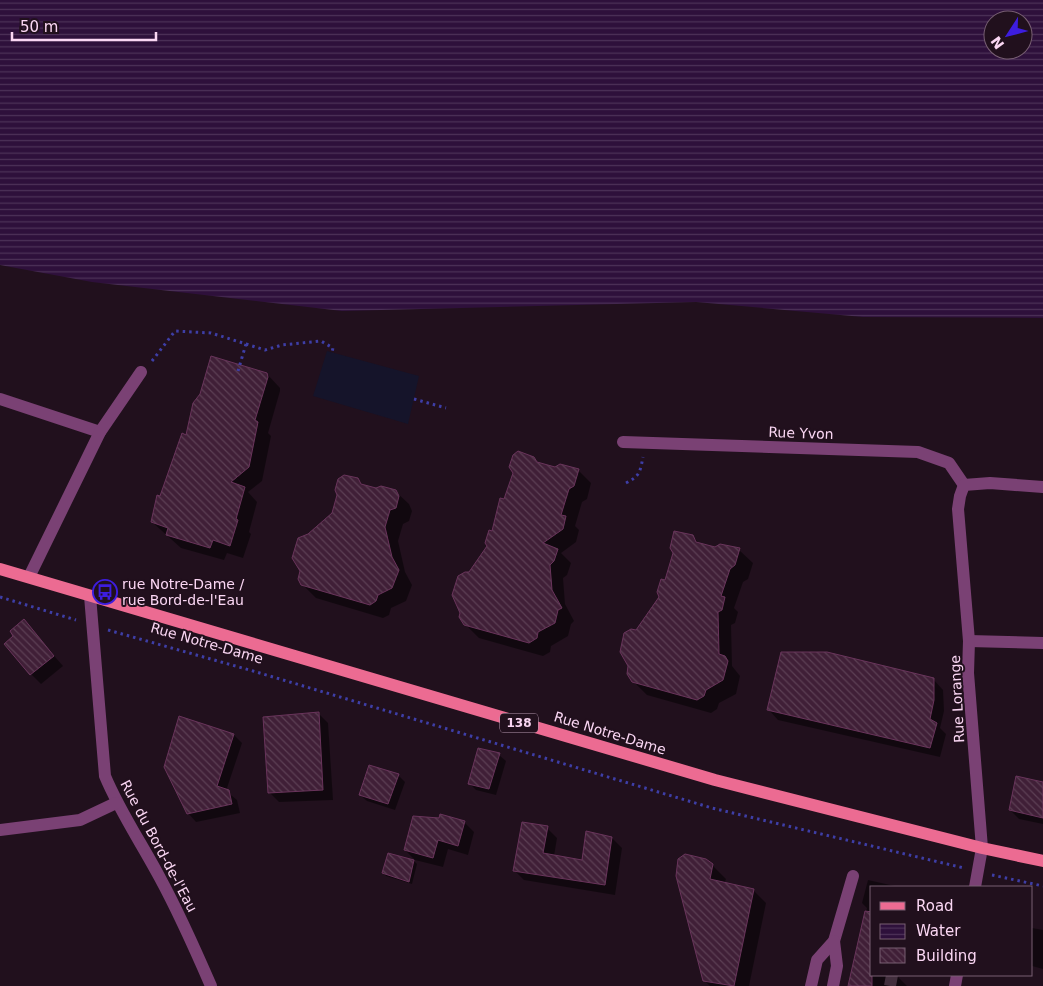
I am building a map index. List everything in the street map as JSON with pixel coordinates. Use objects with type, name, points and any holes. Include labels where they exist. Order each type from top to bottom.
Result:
[{"type":"main road","name":"Rue Notre-Dame","points":[[0,569],[716,780],[982,848],[1043,861]]},
{"type":"street","points":[[29,577],[100,432],[140,372]]},
{"type":"street","points":[[0,399],[100,432]]},
{"type":"street","name":"Rue Yvon","points":[[623,442],[918,452],[949,463],[964,485]]},
{"type":"street","points":[[964,485],[990,483],[1043,487]]},
{"type":"street","name":"Rue Lorange","points":[[964,485],[958,509],[969,640],[968,673],[982,848],[975,886]]},
{"type":"street","name":"Rue du Bord-de-l'Eau","points":[[90,596],[104,776],[116,803],[190,936],[211,986]]},
{"type":"street","points":[[969,640],[1043,643]]},
{"type":"street","points":[[0,830],[80,820],[116,803]]},
{"type":"street","points":[[833,986],[837,966],[834,941],[853,876]]},
{"type":"street","points":[[811,986],[818,960],[834,941]]},
{"type":"path","points":[[140,372],[146,368],[175,331],[211,333],[265,350],[282,345],[322,341],[333,348],[332,352]]},
{"type":"path","points":[[238,372],[246,344]]},
{"type":"path","points":[[414,399],[446,408]]},
{"type":"path","points":[[626,483],[637,478],[641,469],[645,442]]},
{"type":"path","name":"Rue Notre-Dame","points":[[0,596],[92,626],[253,671],[712,808],[1043,886]]},
{"type":"shaded area","points":[[327,351],[419,376],[408,424],[313,396]]},
{"type":"water","points":[[0,0],[1043,0],[1043,318],[863,317],[696,302],[342,311],[92,282],[0,265]]},
{"type":"building","points":[[211,356],[267,373],[268,377],[255,420],[258,422],[249,467],[231,482],[245,487],[230,546],[213,540],[210,548],[166,535],[168,528],[151,522],[157,495],[160,496],[182,433],[186,435],[193,403],[200,394]]},
{"type":"building","points":[[518,451],[534,457],[537,462],[555,467],[560,464],[579,469],[574,486],[569,489],[561,515],[566,516],[563,529],[543,543],[558,549],[554,561],[550,565],[552,590],[562,608],[558,610],[555,623],[538,632],[537,638],[529,643],[464,625],[459,617],[460,613],[452,595],[458,576],[469,572],[487,546],[485,543],[489,530],[492,531],[500,498],[504,499],[513,473],[509,467],[513,455]]},
{"type":"building","points":[[344,475],[358,478],[361,484],[396,490],[399,496],[396,508],[390,510],[385,527],[392,557],[399,570],[392,588],[378,595],[376,601],[370,605],[301,585],[298,579],[300,571],[292,558],[298,538],[308,534],[332,513],[337,495],[335,490],[338,479]]},
{"type":"building","points":[[674,531],[693,535],[696,542],[715,547],[720,544],[740,548],[735,565],[730,569],[721,596],[725,597],[722,610],[718,612],[719,654],[725,656],[728,661],[723,680],[706,690],[704,696],[697,700],[632,682],[627,674],[628,666],[620,652],[624,633],[631,629],[636,630],[659,597],[657,592],[661,579],[665,580],[673,553],[670,548]]},
{"type":"building","points":[[24,619],[54,656],[30,675],[4,644],[13,636],[10,631]]},
{"type":"building","points":[[781,652],[827,652],[934,678],[934,700],[930,719],[937,723],[930,748],[767,710]]},
{"type":"building","points":[[319,712],[323,790],[268,793],[263,717]]},
{"type":"building","points":[[179,716],[234,734],[217,786],[229,790],[232,804],[187,814],[164,767]]},
{"type":"building","points":[[478,748],[500,753],[489,789],[468,784]]},
{"type":"building","points":[[369,765],[399,774],[388,804],[359,795]]},
{"type":"building","points":[[1016,776],[1043,782],[1043,818],[1009,810]]},
{"type":"building","points":[[440,814],[465,821],[458,846],[438,840],[433,858],[404,850],[413,816],[439,818]]},
{"type":"building","points":[[522,822],[548,826],[543,853],[582,860],[586,831],[612,837],[605,885],[513,871]]},
{"type":"building","points":[[388,853],[414,860],[409,882],[382,873]]},
{"type":"building","points":[[685,854],[706,859],[713,864],[710,879],[754,889],[734,986],[703,981],[676,876],[678,859]]},
{"type":"building","points":[[865,911],[870,912],[870,976],[872,976],[872,986],[848,986]]},
{"type":"tunnel","points":[[890,986],[892,976]]},
{"type":"place","name":"rue Notre-Dame / rue Bord-de-l'Eau","points":[[105,592]]}]
